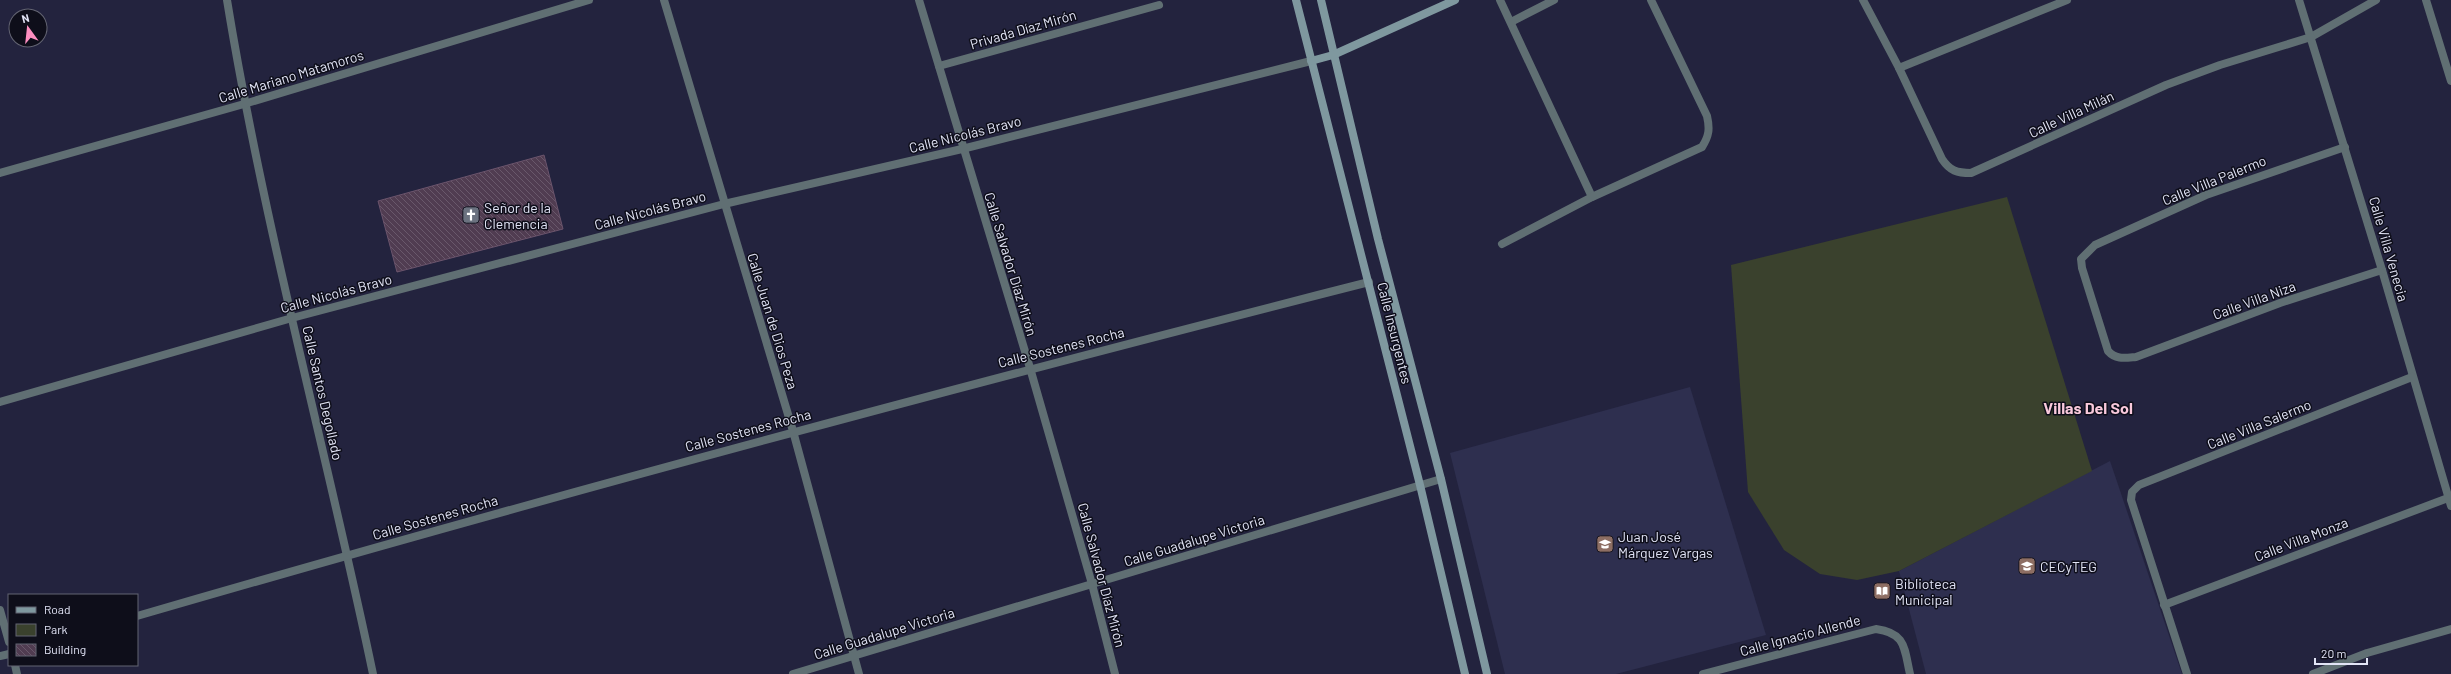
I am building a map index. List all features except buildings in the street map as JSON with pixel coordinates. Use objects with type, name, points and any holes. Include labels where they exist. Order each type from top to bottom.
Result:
[{"type":"main road","name":"Calle Insurgentes","points":[[1296,0],[1310,61],[1369,282],[1420,485],[1465,674]]},
{"type":"main road","name":"Calle Insurgentes","points":[[1321,0],[1333,55],[1441,479],[1487,674]]},
{"type":"main road","points":[[1310,61],[1333,55],[1456,0]]},
{"type":"street","name":"Calle Santos Degollado","points":[[227,0],[244,104],[292,318],[348,554],[373,674]]},
{"type":"street","name":"Calle Mariano Matamoros","points":[[0,173],[244,104],[589,0]]},
{"type":"street","name":"Calle Juan de Dios Peza","points":[[664,0],[793,431],[860,674]]},
{"type":"street","name":"Calle Salvador Díaz Mirón","points":[[919,0],[962,149],[1030,368],[1092,584],[1115,674]]},
{"type":"street","points":[[1500,0],[1592,197]]},
{"type":"street","points":[[1511,22],[1554,0]]},
{"type":"street","points":[[1502,244],[1592,197],[1702,147],[1708,138],[1710,127],[1707,116],[1651,0]]},
{"type":"street","name":"Calle Villa Milán","points":[[1863,0],[1899,68],[1942,159],[1949,169],[1957,173],[1971,173],[2166,85],[2220,65],[2311,37],[2376,0]]},
{"type":"street","points":[[1899,68],[2067,0]]},
{"type":"street","name":"Calle Villa Venecia","points":[[2299,0],[2345,146],[2451,506]]},
{"type":"street","points":[[2426,0],[2451,81]]},
{"type":"street","name":"Privada Díaz Mirón","points":[[939,66],[1159,5]]},
{"type":"street","name":"Calle Nicolás Bravo","points":[[0,402],[292,318],[724,204],[962,149],[1310,61]]},
{"type":"street","name":"Calle Villa Palermo","points":[[2136,357],[2120,358],[2112,356],[2108,351],[2082,268],[2081,259],[2095,244],[2226,187],[2345,146]]},
{"type":"street","name":"Calle Villa Niza","points":[[2136,357],[2280,303],[2382,270]]},
{"type":"street","name":"Calle Sostenes Rocha","points":[[138,616],[348,554],[793,431],[1030,368],[1369,282]]},
{"type":"street","name":"Calle Villa Salermo","points":[[2164,604],[2131,500],[2132,492],[2139,485],[2412,377]]},
{"type":"street","name":"Calle Guadalupe Victoria","points":[[793,674],[1441,479]]},
{"type":"street","name":"Calle Villa Monza","points":[[2164,604],[2448,498]]},
{"type":"street","points":[[2164,604],[2187,674]]},
{"type":"street","points":[[0,610],[8,638]]},
{"type":"street","name":"Calle Ignacio Allende","points":[[1703,674],[1876,629],[1890,630],[1901,640],[1910,674]]},
{"type":"street","points":[[2312,674],[2374,651],[2451,629]]},
{"type":"shaded area","name":"Juan José Márquez Vargas","points":[[1690,387],[1766,635],[1616,674],[1505,674],[1450,453]]},
{"type":"shaded area","name":"CECyTEG","points":[[2110,461],[2182,674],[1926,674],[1899,571]]},
{"type":"green space","points":[[2007,197],[2092,471],[1899,571],[1857,580],[1820,574],[1784,550],[1748,492],[1731,265]]},
{"type":"place","name":"Señor de la Clemencia","points":[[471,215]]},
{"type":"place","name":"Juan José Márquez Vargas","points":[[1605,544]]},
{"type":"place","name":"CECyTEG","points":[[2027,566]]},
{"type":"place","name":"Biblioteca Municipal","points":[[1882,591]]},
{"type":"district","name":"Villas Del Sol","points":[[2088,407]]}]
